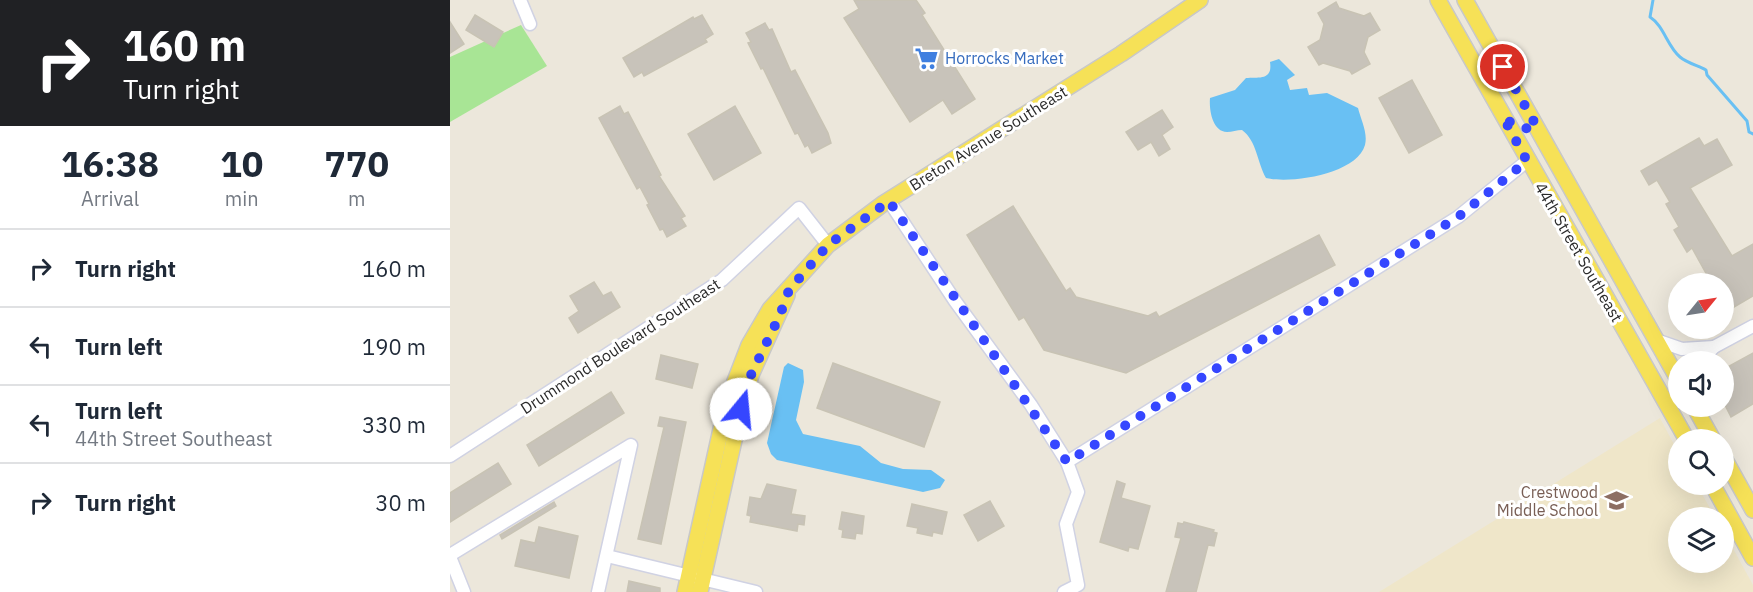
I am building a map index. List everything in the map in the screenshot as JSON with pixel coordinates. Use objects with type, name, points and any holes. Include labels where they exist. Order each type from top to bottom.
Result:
[{"type":"main road","name":"Breton Avenue Southeast","points":[[694,586],[751,375],[780,315],[789,290],[828,245],[889,201],[1121,54],[1200,0]]},
{"type":"main road","name":"44th Street Southeast","points":[[1438,0],[1527,161],[1681,429]]},
{"type":"main road","name":"44th Street Southeast","points":[[1465,0],[1668,359]]},
{"type":"main road","points":[[1503,117],[1520,128],[1528,130],[1537,127]]},
{"type":"main road","points":[[1527,161],[1538,157],[1545,159],[1564,175]]},
{"type":"main road","points":[[1642,361],[1668,374]]},
{"type":"main road","points":[[1734,476],[1753,510]]},
{"type":"main road","points":[[1718,495],[1753,558]]},
{"type":"street","points":[[520,0],[530,24]]},
{"type":"street","points":[[1067,462],[1458,217],[1527,161]]},
{"type":"street","points":[[889,201],[1067,462],[1078,492],[1066,524],[1078,585],[1064,592]]},
{"type":"street","name":"Drummond Boulevard Southeast","points":[[450,456],[722,280],[799,208],[828,245]]},
{"type":"street","points":[[1710,351],[1753,326]]},
{"type":"street","points":[[1656,340],[1682,348],[1714,347]]},
{"type":"street","points":[[464,592],[450,556],[631,445],[598,592]]},
{"type":"street","points":[[607,556],[694,586],[756,592]]},
{"type":"shaded area","name":"Crestwood Middle School","points":[[1660,418],[1668,433],[1668,495],[1703,495],[1709,507],[1668,507],[1668,573],[1734,573],[1734,550],[1753,585],[1753,592],[1379,592]]},
{"type":"green space","points":[[521,25],[547,66],[450,122],[450,57]]},
{"type":"water","points":[[1279,59],[1295,75],[1287,80],[1290,90],[1307,88],[1309,95],[1327,93],[1358,108],[1366,140],[1359,155],[1350,163],[1337,170],[1306,178],[1266,178],[1254,146],[1247,135],[1242,130],[1222,131],[1215,124],[1211,114],[1210,98],[1235,90],[1246,78],[1264,77],[1269,72],[1270,62]]},
{"type":"water","points":[[788,363],[803,370],[804,382],[796,420],[803,434],[860,446],[881,463],[903,469],[931,470],[945,480],[940,488],[923,492],[777,460],[771,454],[767,443],[784,367]]},
{"type":"building","points":[[854,0],[916,0],[925,13],[922,15],[975,99],[952,114],[943,100],[910,122],[844,18],[859,9]]},
{"type":"building","points":[[1336,2],[1339,8],[1364,16],[1370,13],[1380,30],[1368,37],[1364,52],[1370,64],[1352,74],[1350,71],[1323,63],[1319,65],[1308,47],[1320,40],[1324,24],[1318,13]]},
{"type":"building","points":[[475,15],[503,32],[494,47],[466,30]]},
{"type":"building","points":[[702,15],[713,34],[705,39],[707,42],[644,76],[642,72],[634,77],[623,58],[693,17],[694,19]]},
{"type":"building","points":[[450,22],[464,44],[450,53]]},
{"type":"building","points":[[765,23],[769,30],[772,29],[791,72],[795,70],[828,133],[831,143],[812,153],[808,145],[805,147],[798,133],[795,134],[763,68],[761,69],[748,43],[751,42],[746,33]]},
{"type":"building","points":[[1412,80],[1442,135],[1409,153],[1379,98]]},
{"type":"building","points":[[620,106],[624,114],[628,112],[661,175],[659,176],[685,216],[681,218],[686,226],[667,237],[663,229],[660,230],[640,187],[637,189],[599,118]]},
{"type":"building","points":[[735,106],[761,153],[714,180],[688,134]]},
{"type":"building","points":[[1162,110],[1173,127],[1162,135],[1170,149],[1159,156],[1151,142],[1138,150],[1126,132]]},
{"type":"building","points":[[1699,138],[1704,146],[1717,139],[1732,165],[1690,188],[1732,256],[1753,244],[1753,296],[1734,307],[1734,273],[1706,273],[1692,248],[1687,252],[1674,230],[1679,227],[1666,204],[1670,202],[1657,180],[1649,185],[1641,171]]},
{"type":"building","points":[[1013,206],[1066,291],[1070,288],[1076,297],[1148,316],[1156,312],[1159,317],[1319,235],[1335,265],[1126,373],[1044,350],[1024,317],[1019,320],[967,235]]},
{"type":"building","points":[[594,282],[603,296],[611,292],[620,307],[578,333],[569,318],[579,311],[570,296]]},
{"type":"building","points":[[1753,353],[1753,404],[1734,415],[1734,363]]},
{"type":"building","points":[[661,355],[698,364],[692,388],[656,379]]},
{"type":"building","points":[[833,363],[940,402],[924,447],[817,408]]},
{"type":"building","points":[[611,392],[624,413],[539,466],[527,445]]},
{"type":"building","points":[[660,417],[686,422],[661,544],[638,539],[664,427],[658,426]]},
{"type":"building","points":[[498,463],[511,484],[450,522],[450,493]]},
{"type":"building","points":[[1117,481],[1125,484],[1121,498],[1150,506],[1138,549],[1129,547],[1128,551],[1100,542]]},
{"type":"building","points":[[767,484],[796,490],[791,514],[805,516],[804,525],[798,524],[797,531],[750,522],[751,516],[747,515],[750,497],[761,499]]},
{"type":"building","points":[[990,501],[1004,526],[978,541],[964,515]]},
{"type":"building","points":[[554,502],[556,506],[502,539],[500,535]]},
{"type":"building","points":[[912,504],[947,512],[942,534],[933,532],[932,536],[917,533],[918,528],[907,526]]},
{"type":"building","points":[[842,512],[864,516],[862,534],[856,533],[855,539],[842,537],[843,530],[839,529]]},
{"type":"building","points":[[1184,522],[1214,530],[1213,532],[1217,533],[1214,546],[1208,545],[1196,592],[1166,592],[1181,538],[1175,537],[1178,523],[1183,524]]},
{"type":"building","points":[[539,527],[578,536],[569,578],[515,566],[521,540],[535,543]]},
{"type":"building","points":[[629,581],[660,588],[660,592],[627,592]]},
{"type":"waterway","points":[[1653,0],[1650,17],[1659,26],[1672,47],[1680,57],[1706,70],[1707,75],[1747,121],[1749,132],[1753,134]]},
{"type":"place","name":"Horrocks Market","points":[[927,58]]},
{"type":"place","name":"Crestwood Middle School","points":[[1616,501]]},
{"type":"route","points":[[741,409],[751,375],[780,315],[789,290],[828,245],[889,201],[955,301],[1031,405],[1067,462],[1458,217],[1527,161],[1503,117],[1520,128],[1528,130],[1537,127],[1503,67]]}]
